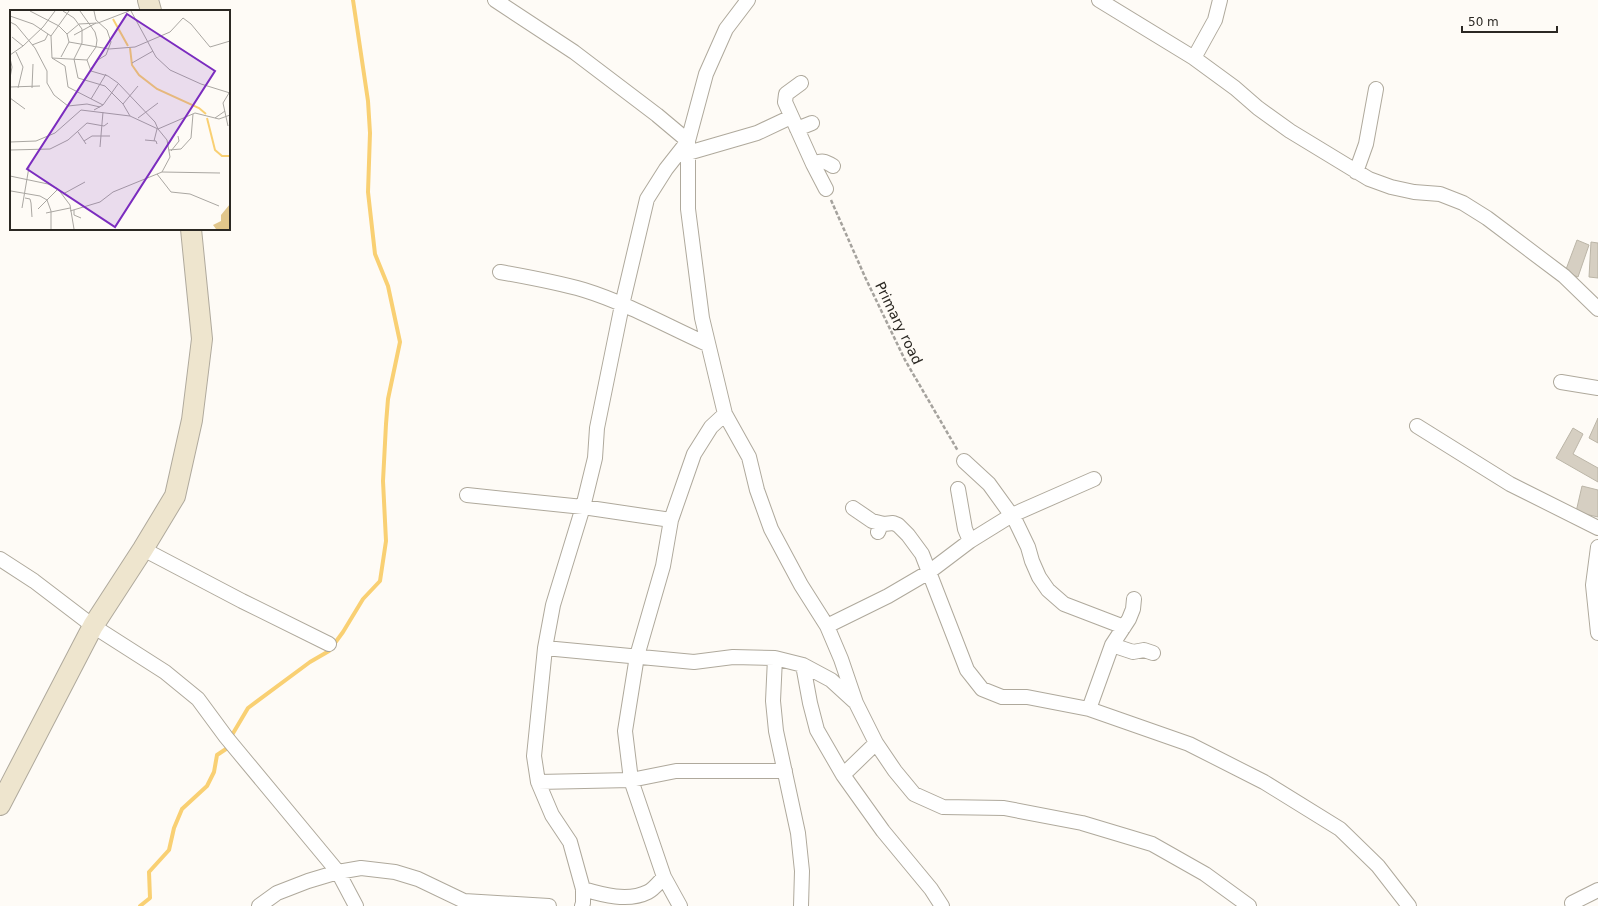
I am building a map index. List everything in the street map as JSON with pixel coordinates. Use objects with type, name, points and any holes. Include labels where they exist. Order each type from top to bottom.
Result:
[{"type":"street","points":[[148,0],[151,10]]},
{"type":"street","points":[[495,0],[574,52],[657,115],[688,147]]},
{"type":"street","points":[[748,0],[726,29],[706,74],[688,147],[688,209],[702,318],[707,344],[726,414],[749,457],[757,490],[771,529],[801,585],[827,626],[841,659],[856,703],[876,742],[895,771],[914,794],[943,807],[1004,808],[1082,823],[1152,844],[1205,874],[1249,906]]},
{"type":"street","points":[[1194,58],[1215,20],[1220,0]]},
{"type":"street","points":[[1107,2],[1194,58],[1235,88],[1258,108],[1290,132],[1356,172],[1369,179],[1391,187],[1414,192],[1440,194],[1463,204],[1487,218],[1564,276],[1598,309]]},
{"type":"street","points":[[801,83],[786,94],[785,102],[826,189]]},
{"type":"street","points":[[1356,172],[1366,144],[1376,89]]},
{"type":"street","points":[[582,906],[583,889],[570,842],[552,815],[538,782],[534,756],[545,648],[553,605],[583,507],[594,458],[597,428],[622,305],[647,199],[666,169],[688,147],[757,133],[794,123],[812,123]]},
{"type":"street","points":[[813,164],[821,160],[833,166]]},
{"type":"street","points":[[0,805],[93,626],[143,549],[175,496],[192,420],[202,339],[191,230]]},
{"type":"street","points":[[500,272],[551,281],[585,291],[622,305],[707,344]]},
{"type":"street","points":[[1561,382],[1598,388]]},
{"type":"street","points":[[680,906],[664,877],[631,780],[626,731],[636,656],[663,566],[671,520],[694,454],[711,426],[726,414]]},
{"type":"street","points":[[1417,426],[1510,484],[1598,528]]},
{"type":"street","points":[[964,460],[990,484],[1012,515],[1028,547],[1032,561],[1040,578],[1048,590],[1064,604],[1124,626]]},
{"type":"street","points":[[827,626],[888,596],[929,572],[970,541],[1012,515],[1094,479]]},
{"type":"street","points":[[958,488],[964,523],[970,541]]},
{"type":"street","points":[[467,496],[583,507],[671,520]]},
{"type":"street","points":[[853,508],[881,528],[893,523],[898,525],[908,535],[922,554],[966,670],[982,689],[1002,697],[1028,697],[1089,709],[1190,744],[1264,782],[1340,829],[1378,866],[1409,906]]},
{"type":"street","points":[[1598,547],[1595,613],[1598,633]]},
{"type":"street","points":[[143,549],[242,601],[329,644]]},
{"type":"street","points":[[0,559],[34,581],[93,626],[165,672],[198,699],[226,737],[338,872],[356,906]]},
{"type":"street","points":[[1089,709],[1112,645],[1129,619],[1133,609],[1134,599]]},
{"type":"street","points":[[1112,645],[1133,652],[1144,650],[1153,653]]},
{"type":"street","points":[[545,648],[694,662],[733,656],[775,658],[803,665],[831,680],[856,703]]},
{"type":"street","points":[[775,658],[773,701],[776,731],[798,833],[802,871],[801,906]]},
{"type":"street","points":[[803,665],[817,730],[843,775],[883,831],[932,889],[942,906]]},
{"type":"street","points":[[843,775],[876,742]]},
{"type":"street","points":[[538,782],[631,780],[676,771],[785,771]]},
{"type":"street","points":[[259,906],[277,893],[308,881],[338,872],[361,868],[395,872],[418,879],[467,903],[549,906]]},
{"type":"street","points":[[583,889],[604,895],[635,897],[649,892],[664,877]]},
{"type":"street","points":[[1572,903],[1598,890]]},
{"type":"path","name":"Primary road","points":[[826,189],[904,360],[964,460]]},
{"type":"building","points":[[1577,240],[1589,245],[1578,277],[1565,272]]},
{"type":"building","points":[[1591,242],[1598,243],[1598,278],[1589,277]]},
{"type":"building","points":[[1598,418],[1598,443],[1589,438]]},
{"type":"building","points":[[1573,428],[1583,434],[1573,454],[1598,468],[1598,482],[1556,458]]},
{"type":"building","points":[[1582,486],[1598,490],[1598,517],[1576,512]]},
{"type":"waterway","points":[[232,735],[248,708],[310,662],[329,651],[343,632],[363,599],[380,581],[386,541],[383,481],[388,399],[400,342],[388,286],[375,254],[368,192],[370,133],[368,101],[353,0]]},
{"type":"waterway","points":[[140,906],[150,898],[149,872],[169,850],[174,828],[182,809],[207,786],[214,772],[217,755],[229,747]]}]
